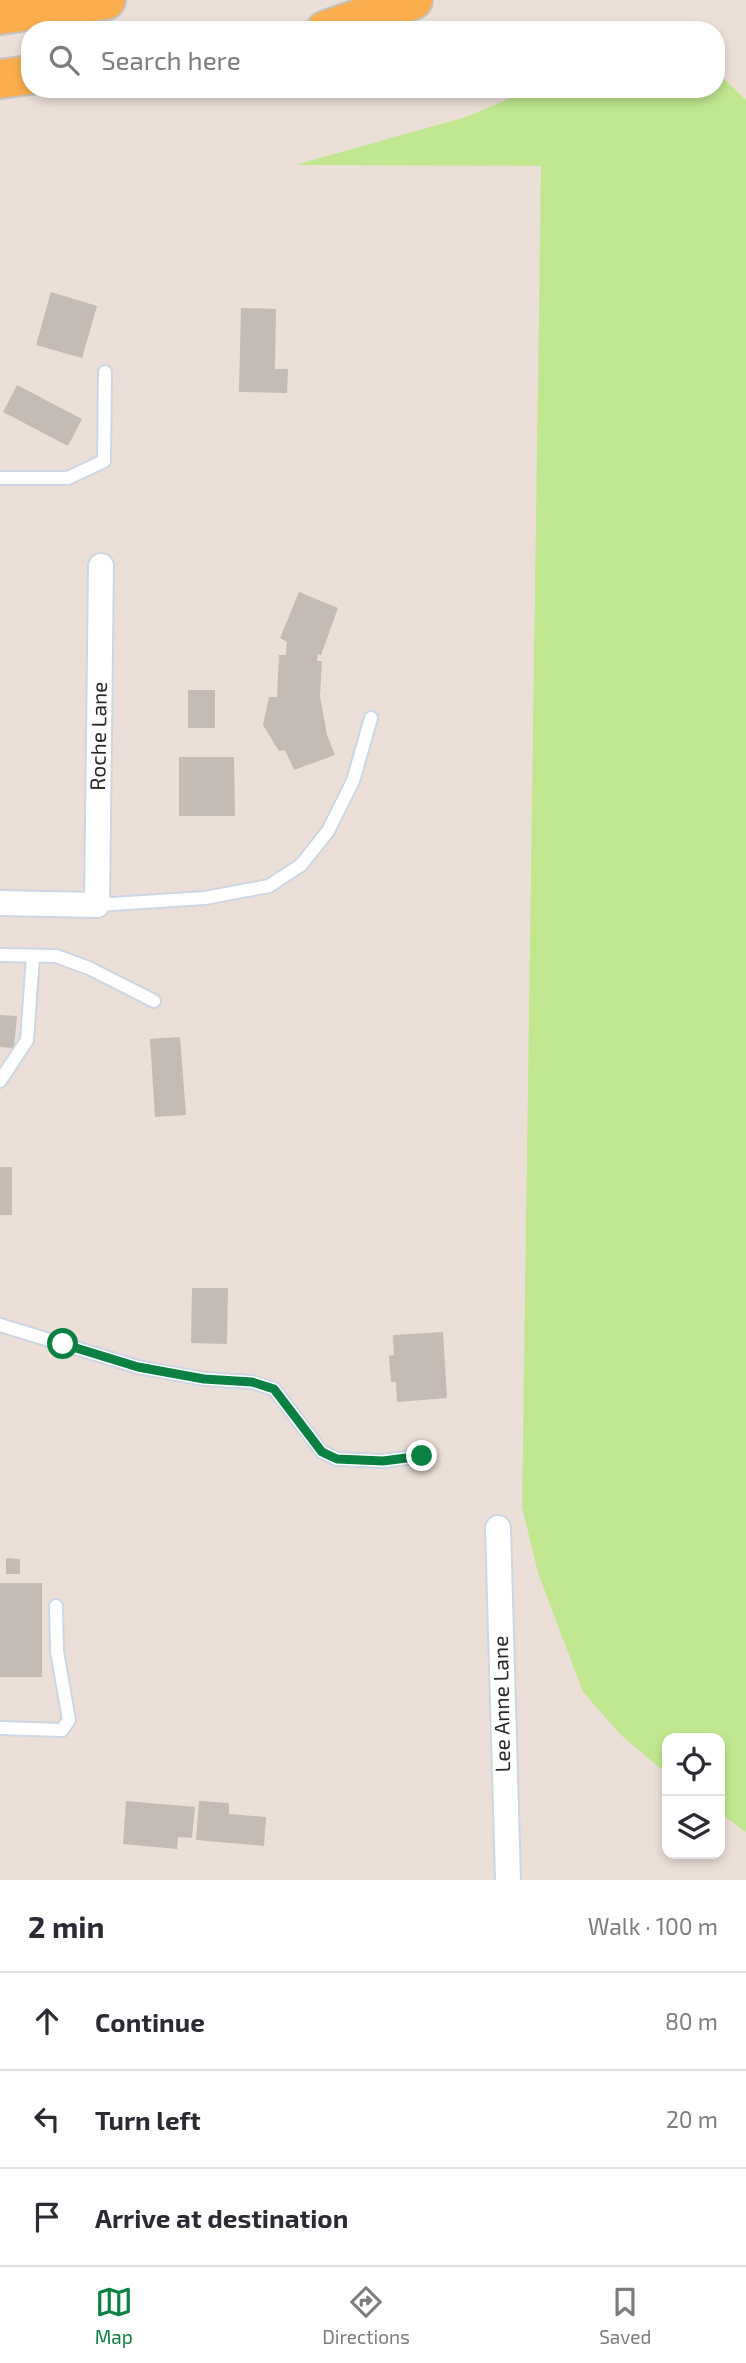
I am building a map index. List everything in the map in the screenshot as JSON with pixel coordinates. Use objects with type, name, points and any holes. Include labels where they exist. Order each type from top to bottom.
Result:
[{"type":"main road","points":[[0,15],[106,0]]},
{"type":"main road","points":[[352,21],[413,0]]},
{"type":"main road","points":[[0,79],[21,76]]},
{"type":"street","name":"Roche Lane","points":[[97,905],[101,566]]},
{"type":"street","points":[[0,903],[97,905]]},
{"type":"street","name":"Lee Anne Lane","points":[[498,1528],[508,1880]]},
{"type":"lane","points":[[0,478],[68,478],[104,461],[106,372]]},
{"type":"lane","points":[[97,905],[205,898],[269,886],[301,865],[328,831],[353,781],[371,718]]},
{"type":"lane","points":[[0,955],[56,956],[89,968],[153,1001]]},
{"type":"lane","points":[[0,1081],[27,1040],[33,956]]},
{"type":"lane","points":[[0,1325],[138,1367],[204,1379],[252,1382],[274,1389],[322,1452],[337,1459],[383,1461],[422,1456]]},
{"type":"lane","points":[[0,1728],[62,1730],[69,1720],[57,1651],[56,1606]]},
{"type":"green space","points":[[725,80],[746,100],[746,1832],[725,1817],[725,1733],[662,1733],[662,1770],[622,1736],[583,1692],[538,1573],[522,1507],[541,166],[295,165],[466,117],[511,98],[725,98]]},
{"type":"building","points":[[51,292],[97,306],[82,358],[36,345]]},
{"type":"building","points":[[241,308],[276,309],[275,369],[288,369],[287,393],[239,392]]},
{"type":"building","points":[[17,385],[82,419],[68,446],[3,412]]},
{"type":"building","points":[[299,592],[338,608],[317,661],[322,661],[320,696],[327,735],[335,755],[294,770],[285,750],[279,751],[263,725],[269,697],[277,697],[279,655],[286,655],[287,642],[280,638]]},
{"type":"building","points":[[188,690],[215,690],[215,728],[188,728]]},
{"type":"building","points":[[179,757],[234,757],[235,816],[179,816]]},
{"type":"building","points":[[0,1015],[17,1016],[14,1048],[0,1047]]},
{"type":"building","points":[[180,1037],[186,1115],[155,1117],[150,1039]]},
{"type":"building","points":[[0,1167],[12,1167],[12,1215],[0,1215]]},
{"type":"building","points":[[192,1288],[228,1288],[227,1344],[191,1343]]},
{"type":"building","points":[[443,1332],[447,1398],[397,1402],[396,1382],[391,1382],[389,1356],[394,1355],[393,1335]]},
{"type":"building","points":[[6,1558],[20,1559],[20,1574],[6,1574]]},
{"type":"building","points":[[0,1583],[42,1583],[42,1677],[0,1677]]},
{"type":"building","points":[[126,1801],[195,1807],[192,1838],[178,1837],[177,1849],[123,1844]]},
{"type":"building","points":[[199,1801],[229,1803],[229,1814],[266,1817],[264,1846],[196,1840]]},
{"type":"route","points":[[63,1344],[138,1367],[204,1379],[252,1382],[274,1389],[322,1452],[337,1459],[383,1461],[422,1456]]}]
